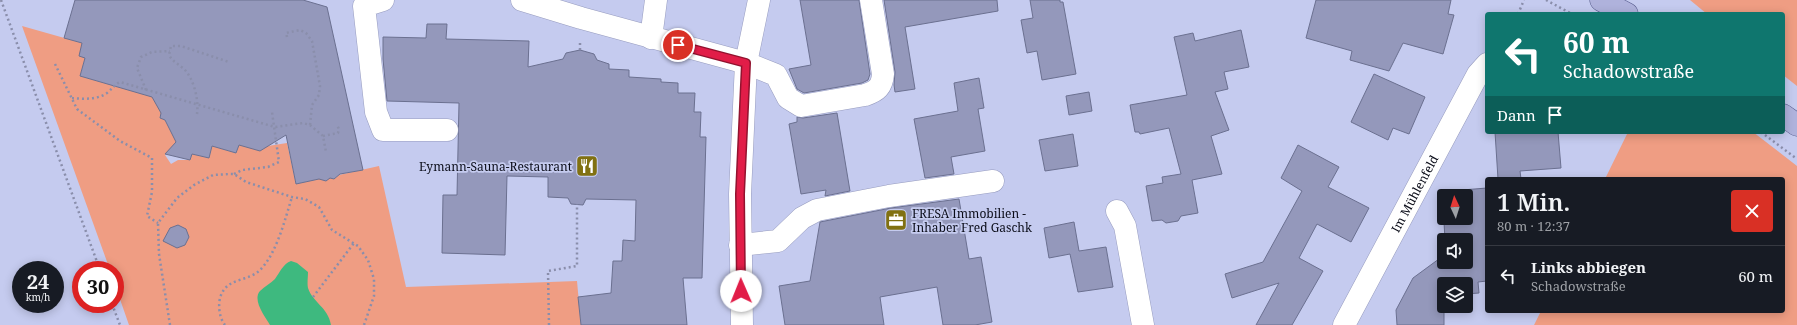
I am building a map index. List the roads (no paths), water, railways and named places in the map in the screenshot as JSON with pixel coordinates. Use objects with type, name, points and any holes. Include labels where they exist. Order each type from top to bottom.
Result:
[{"type":"main road","points":[[1601,0],[1623,12]]},
{"type":"main road","points":[[1785,116],[1797,125]]},
{"type":"street","points":[[383,0],[364,6],[376,112],[383,130],[448,130]]},
{"type":"street","points":[[522,0],[545,4],[651,38],[746,63],[776,75],[788,98],[801,106],[874,92],[882,82],[883,74],[871,0]]},
{"type":"street","points":[[651,38],[656,0]]},
{"type":"street","points":[[742,325],[740,194],[746,63],[759,0]]},
{"type":"street","name":"Im Mühlenfeld","points":[[1344,325],[1478,74],[1485,66]]},
{"type":"street","points":[[740,245],[778,241],[802,218],[817,210],[889,196],[993,181]]},
{"type":"street","points":[[1117,211],[1125,226],[1143,325]]},
{"type":"place","name":"Eymann-Sauna-Restaurant","points":[[587,166]]},
{"type":"place","name":"FRESA Immobilien - Inhaber Fred Gaschk","points":[[896,220]]}]
